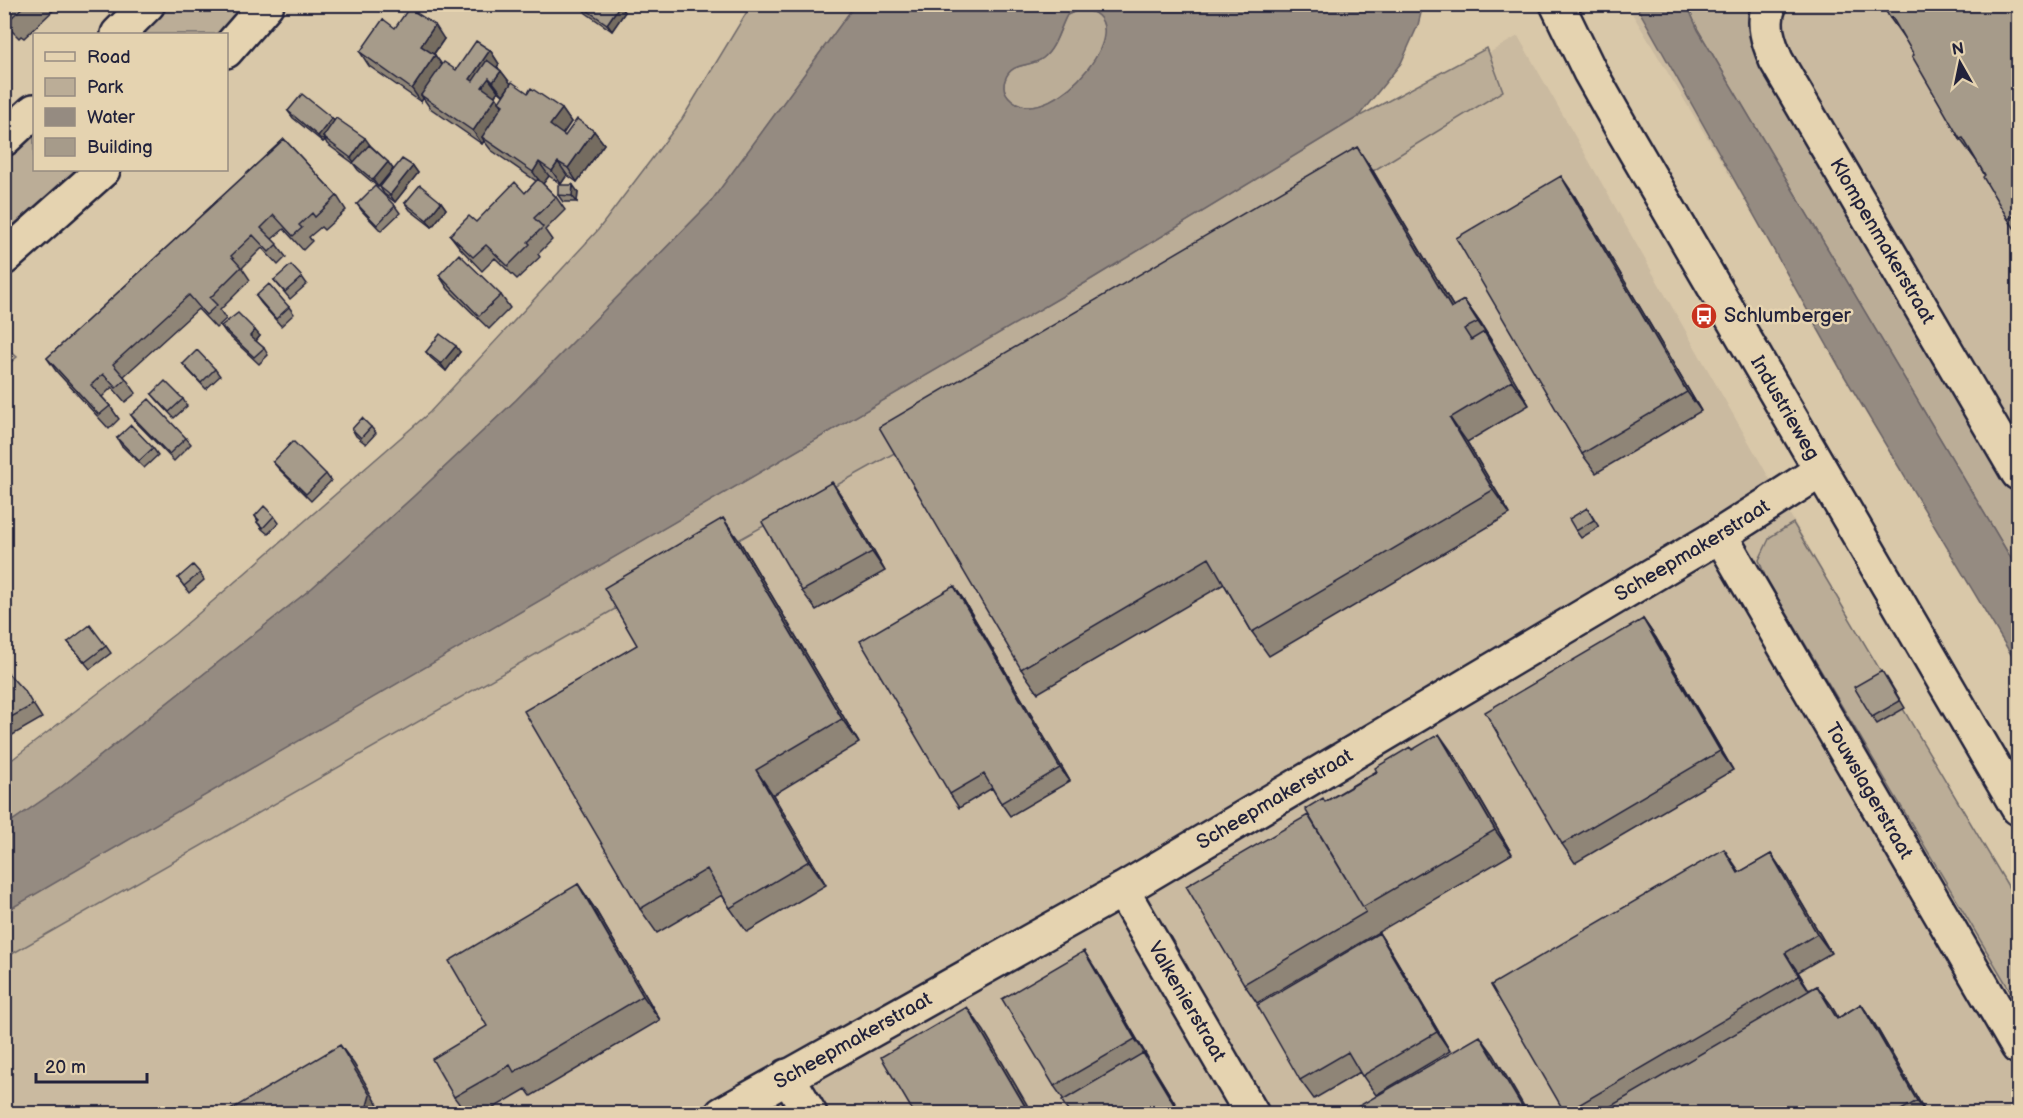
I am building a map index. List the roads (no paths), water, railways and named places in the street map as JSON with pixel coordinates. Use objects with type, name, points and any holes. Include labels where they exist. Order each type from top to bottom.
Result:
[{"type":"street","points":[[119,33],[148,4]]},
{"type":"street","points":[[228,49],[267,4]]},
{"type":"street","name":"Industrieweg","points":[[1557,4],[1590,72],[1820,471],[2019,808]]},
{"type":"street","name":"Klompenmakerstraat","points":[[1770,4],[1766,12],[1767,38],[1776,60],[2019,473]]},
{"type":"street","points":[[4,139],[33,112]]},
{"type":"street","points":[[4,258],[102,171]]},
{"type":"street","name":"Scheepmakerstraat","points":[[722,1113],[1122,890],[1720,535],[1820,471]]},
{"type":"street","name":"Touwslagerstraat","points":[[1720,535],[2019,1047]]},
{"type":"street","name":"Valkenierstraat","points":[[1122,890],[1252,1113]]},
{"type":"street","points":[[787,1076],[810,1113]]},
{"type":"water","points":[[855,5],[1423,5],[1418,25],[1401,63],[1358,117],[1085,283],[5,912],[5,826],[60,788],[312,588],[516,400],[710,203]],"holes":[[[1080,9],[1099,16],[1104,31],[1100,50],[1087,70],[1070,88],[1050,101],[1030,106],[1010,98],[1004,86],[1008,74],[1016,67],[1043,58],[1054,44],[1067,15]]]},
{"type":"water","points":[[1636,5],[1687,5],[1698,30],[2018,570],[2018,666],[1845,377]]},
{"type":"place","name":"Schlumberger","points":[[1704,316]]}]
